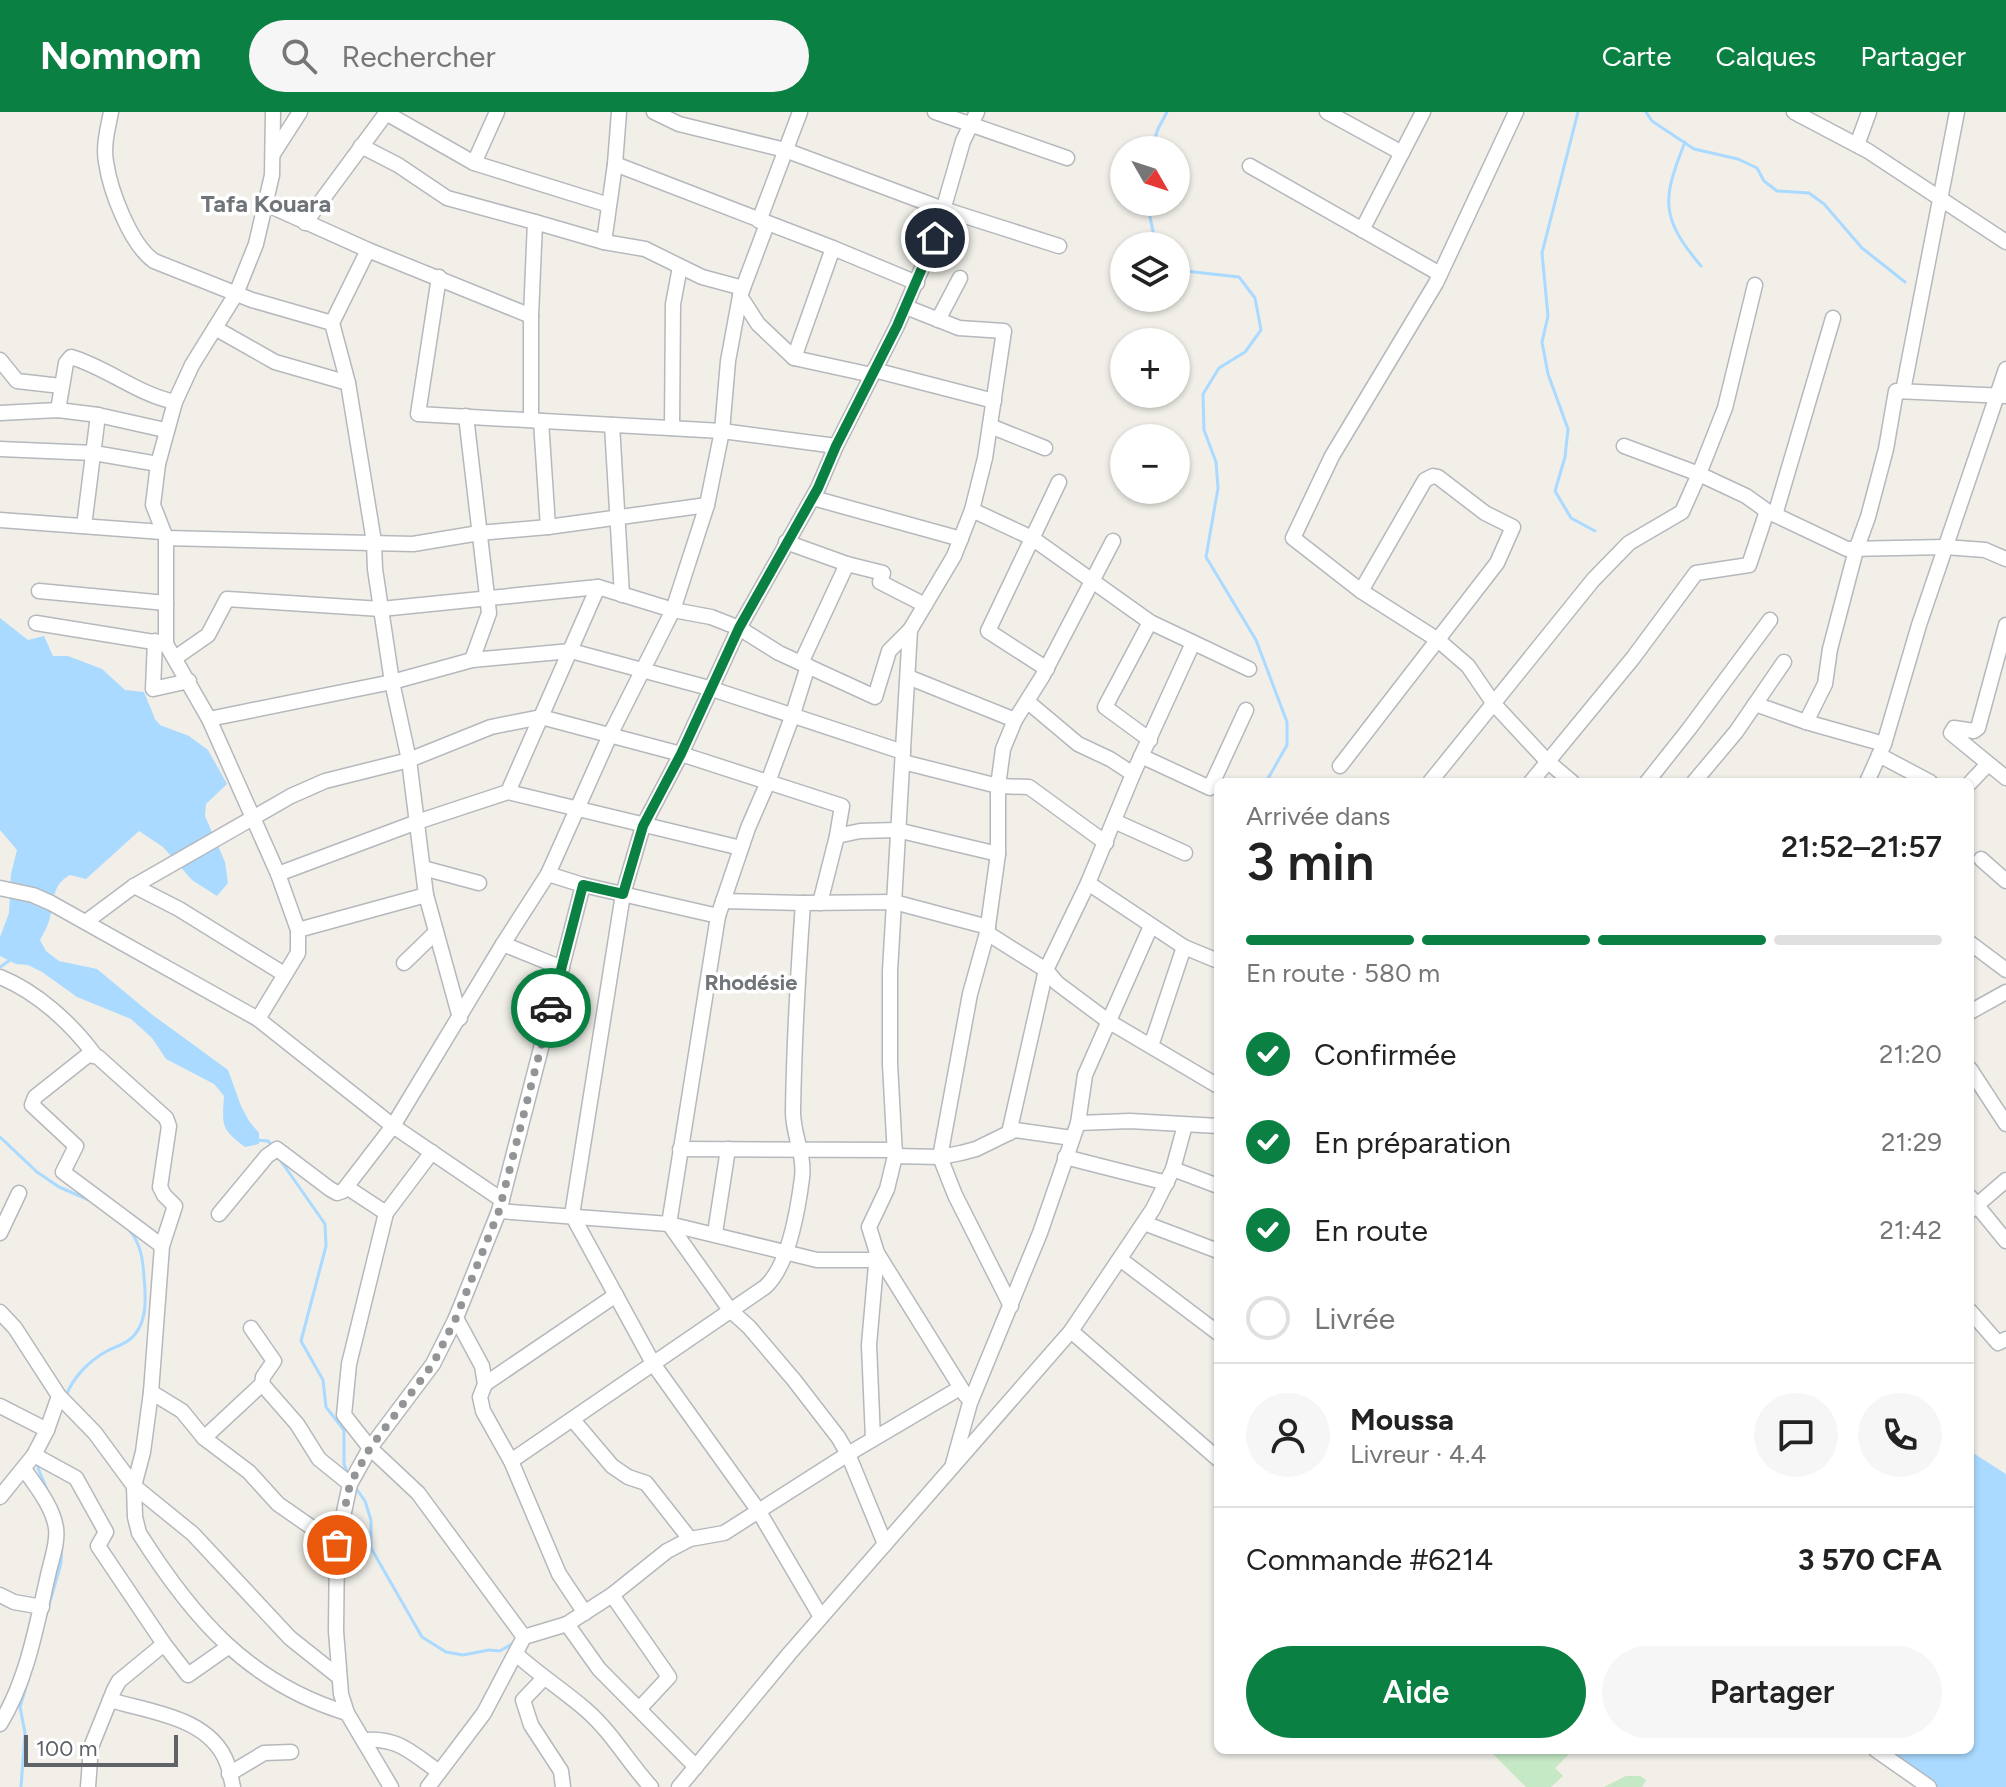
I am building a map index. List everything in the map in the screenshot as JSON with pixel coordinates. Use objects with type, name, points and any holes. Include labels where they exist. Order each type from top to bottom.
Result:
[{"type":"street","points":[[111,112],[105,144],[106,164],[121,208],[140,248],[154,261],[236,294],[332,323]]},
{"type":"street","points":[[189,681],[153,689],[166,603],[164,535],[153,505],[158,464],[175,402],[192,365],[236,294],[256,244],[266,204],[273,154],[273,112]]},
{"type":"street","points":[[273,154],[300,112]]},
{"type":"street","points":[[474,163],[497,112]]},
{"type":"street","points":[[604,242],[619,112]]},
{"type":"street","points":[[654,112],[679,124],[785,150],[943,209],[1059,246]]},
{"type":"street","points":[[219,1214],[267,1156],[277,1149],[337,1193],[348,1188],[393,1126],[548,874],[611,733],[673,610],[707,505],[722,431],[728,361],[742,292],[785,150],[800,112]]},
{"type":"street","points":[[935,112],[974,118],[1067,158]]},
{"type":"street","points":[[1327,112],[1402,153]]},
{"type":"street","points":[[1362,230],[1423,112]]},
{"type":"street","points":[[1516,112],[1440,274],[1332,456],[1293,538],[1361,591],[1438,640],[1468,666],[1494,704],[1547,761],[1567,778]]},
{"type":"street","points":[[1794,112],[1811,116],[2006,242]]},
{"type":"street","points":[[1857,145],[1869,112]]},
{"type":"street","points":[[1903,391],[1957,112]]},
{"type":"street","points":[[305,223],[381,114],[474,163],[609,205]]},
{"type":"street","points":[[821,1617],[758,1510],[654,1365],[572,1215],[623,894],[643,826],[681,754],[739,628],[813,498],[906,307],[943,209],[963,141],[974,118]]},
{"type":"street","points":[[361,146],[398,165],[447,198],[604,242],[645,249],[702,277],[742,292],[758,324],[794,358],[873,372],[994,401]]},
{"type":"street","points":[[615,164],[917,283]]},
{"type":"street","points":[[1250,166],[1440,274]]},
{"type":"street","points":[[266,204],[368,250],[531,316]]},
{"type":"street","points":[[535,222],[531,316],[536,421],[548,527]]},
{"type":"street","points":[[794,358],[833,248]]},
{"type":"street","points":[[368,250],[332,323],[348,383],[374,542],[375,569],[392,682],[409,760],[426,895],[460,1018]]},
{"type":"street","points":[[672,428],[673,304],[680,267]]},
{"type":"street","points":[[439,277],[418,414],[722,431],[836,446]]},
{"type":"street","points":[[938,320],[960,278]]},
{"type":"street","points":[[1433,778],[1593,580],[1629,543],[1682,512],[1725,408],[1755,285]]},
{"type":"street","points":[[175,658],[208,635],[227,599],[381,609],[598,587],[673,610],[711,617],[739,628],[779,653],[875,697],[889,651],[910,630],[954,556],[972,510],[990,426],[1004,331],[959,328],[906,307]]},
{"type":"street","points":[[1534,778],[1633,658],[1696,573],[1749,565],[1771,513],[1833,318]]},
{"type":"street","points":[[215,328],[275,362],[348,383]]},
{"type":"street","points":[[58,410],[66,363],[71,357],[146,394],[175,402]]},
{"type":"street","points":[[0,360],[17,381],[61,386]]},
{"type":"street","points":[[1869,778],[1882,749],[1945,547],[2002,395],[2006,369]]},
{"type":"street","points":[[1806,722],[1825,684],[1830,649],[1876,489],[1896,391],[2002,395]]},
{"type":"street","points":[[0,413],[58,410],[98,415],[165,430]]},
{"type":"street","points":[[84,526],[98,415]]},
{"type":"street","points":[[466,416],[489,613],[472,660]]},
{"type":"street","points":[[612,425],[622,595]]},
{"type":"street","points":[[990,426],[1045,448]]},
{"type":"street","points":[[1624,446],[1699,474],[1847,549],[1945,547],[1985,550],[2006,559]]},
{"type":"street","points":[[0,449],[94,453],[158,464]]},
{"type":"street","points":[[1340,766],[1497,563],[1513,527],[1485,513],[1438,477],[1425,480],[1361,591]]},
{"type":"street","points":[[1047,669],[988,631],[1059,482]]},
{"type":"street","points":[[813,498],[961,539]]},
{"type":"street","points":[[0,520],[164,535],[413,544],[707,505]]},
{"type":"street","points":[[972,510],[1032,538],[1150,622],[1249,669]]},
{"type":"street","points":[[1011,1306],[955,1195],[940,1157],[970,994],[988,930],[998,854],[998,786],[1003,749],[1015,720],[1047,669],[1113,541]]},
{"type":"street","points":[[786,542],[883,573],[880,582],[925,605]]},
{"type":"street","points":[[847,564],[804,665],[792,717],[718,916],[669,1224],[730,1310],[749,1327],[794,1380],[848,1454],[885,1544]]},
{"type":"street","points":[[508,792],[598,587]]},
{"type":"street","points":[[39,591],[166,603]]},
{"type":"street","points":[[1650,778],[1770,620]]},
{"type":"street","points":[[1150,622],[1105,707],[1150,740]]},
{"type":"street","points":[[36,623],[160,642],[175,658],[189,681],[278,874],[298,930],[298,953],[258,1019]]},
{"type":"street","points":[[1974,781],[1999,769],[1951,733],[1954,728],[1974,731],[1978,728],[2006,625]]},
{"type":"street","points":[[873,1439],[869,1345],[876,1256],[869,1227],[887,1189],[895,1153],[890,987],[910,630]]},
{"type":"street","points":[[1009,1133],[1046,970],[1106,843],[1133,774],[1193,643]]},
{"type":"street","points":[[209,719],[392,682],[472,660],[571,651],[709,688],[903,757],[998,786],[1029,787],[1106,843]]},
{"type":"street","points":[[1697,778],[1736,732],[1784,662]]},
{"type":"street","points":[[908,677],[1015,720]]},
{"type":"street","points":[[1028,702],[1078,744],[1133,774]]},
{"type":"street","points":[[1755,704],[1882,749],[1924,778]]},
{"type":"street","points":[[1215,778],[1246,710]]},
{"type":"street","points":[[87,921],[134,886],[291,796],[325,781],[409,760],[491,727],[541,717],[611,733],[842,806],[820,903]]},
{"type":"street","points":[[1141,756],[1210,788],[1214,779]]},
{"type":"street","points":[[278,874],[508,792],[741,848]]},
{"type":"street","points":[[1114,821],[1185,853]]},
{"type":"street","points":[[837,836],[860,831],[897,830],[998,854]]},
{"type":"street","points":[[1981,859],[2006,881]]},
{"type":"street","points":[[423,868],[479,883]]},
{"type":"street","points":[[548,874],[718,916]]},
{"type":"street","points":[[1088,883],[1184,947],[1214,959]]},
{"type":"street","points":[[391,1787],[347,1713],[339,1677],[337,1545],[350,1484],[370,1448],[433,1364],[456,1318],[500,1205],[583,885]]},
{"type":"street","points":[[134,886],[179,909],[284,974]]},
{"type":"street","points":[[0,888],[33,895],[87,921],[258,1019],[393,1126],[500,1205],[669,1224],[715,1233],[786,1254],[834,1261],[876,1256]]},
{"type":"street","points":[[298,930],[426,895]]},
{"type":"street","points":[[723,901],[894,902],[988,930],[1046,970],[1057,983],[1108,1021],[1214,1084]]},
{"type":"street","points":[[511,1461],[771,1282],[786,1254],[803,1161],[793,1132],[793,1110],[803,903]]},
{"type":"street","points":[[952,1468],[970,1403],[1011,1306],[1078,1123],[1085,1075],[1151,926]]},
{"type":"street","points":[[404,963],[436,932]]},
{"type":"street","points":[[503,944],[562,968]]},
{"type":"street","points":[[1974,946],[2006,970]]},
{"type":"street","points":[[1151,1046],[1184,947]]},
{"type":"street","points":[[0,977],[62,1018],[94,1054],[166,1118],[169,1126],[160,1187],[175,1206],[162,1246],[151,1392],[143,1452],[134,1486],[139,1533],[195,1613],[228,1647],[296,1694],[347,1713]]},
{"type":"street","points":[[1974,1010],[2006,992]]},
{"type":"street","points":[[94,1054],[88,1055],[35,1097],[32,1105],[76,1146],[63,1172],[162,1246]]},
{"type":"street","points":[[1974,1075],[2006,1124]]},
{"type":"street","points":[[1078,1123],[1130,1121],[1214,1126]]},
{"type":"street","points":[[679,1787],[821,1617],[1071,1331],[1144,1223],[1170,1176],[1185,1125]]},
{"type":"street","points":[[680,1149],[800,1149],[940,1157],[976,1149],[1009,1133],[1028,1131],[1072,1138]]},
{"type":"street","points":[[715,1233],[728,1149]]},
{"type":"street","points":[[432,1152],[386,1213],[349,1364],[343,1408],[347,1421],[370,1448],[418,1493],[524,1637]]},
{"type":"street","points":[[1065,1157],[1214,1185]]},
{"type":"street","points":[[1974,1204],[2006,1180]]},
{"type":"street","points":[[348,1188],[386,1213]]},
{"type":"street","points":[[0,1233],[19,1193]]},
{"type":"street","points":[[1974,1207],[2006,1241]]},
{"type":"street","points":[[1144,1223],[1214,1249]]},
{"type":"street","points":[[876,1256],[970,1403]]},
{"type":"street","points":[[1120,1259],[1214,1330]]},
{"type":"street","points":[[485,1384],[616,1295]]},
{"type":"street","points":[[0,1312],[15,1328],[59,1396],[95,1433],[134,1486],[193,1534],[290,1638],[339,1677]]},
{"type":"street","points":[[1974,1316],[1998,1343],[2006,1339]]},
{"type":"street","points":[[456,1318],[481,1362],[485,1384],[480,1404],[511,1461],[559,1574],[585,1613]]},
{"type":"street","points":[[0,1323],[15,1328]]},
{"type":"street","points":[[204,1438],[262,1384],[274,1361],[251,1328]]},
{"type":"street","points":[[1071,1331],[1214,1456]]},
{"type":"street","points":[[262,1384],[291,1415],[319,1459],[350,1484]]},
{"type":"street","points":[[428,1787],[484,1713],[524,1637],[567,1624],[612,1595],[667,1551],[690,1539],[724,1533],[960,1388]]},
{"type":"street","points":[[151,1392],[182,1411],[204,1438],[243,1467],[297,1519],[337,1545]]},
{"type":"street","points":[[0,1497],[34,1455],[59,1396]]},
{"type":"street","points":[[0,1406],[47,1430]]},
{"type":"street","points":[[573,1420],[612,1466],[628,1477],[646,1483],[690,1539]]},
{"type":"street","points":[[34,1455],[76,1478],[106,1532],[98,1546],[188,1675],[228,1647]]},
{"type":"street","points":[[1,1722],[16,1692],[42,1607],[57,1530],[42,1494],[24,1469]]},
{"type":"street","points":[[0,1595],[14,1602],[42,1607]]},
{"type":"street","points":[[612,1595],[669,1677],[640,1708]]},
{"type":"street","points":[[567,1624],[599,1669],[696,1767]]},
{"type":"street","points":[[88,1787],[91,1747],[119,1681],[164,1644]]},
{"type":"street","points":[[516,1654],[585,1709],[651,1787]]},
{"type":"street","points":[[544,1678],[523,1700],[531,1725],[561,1771],[563,1787]]},
{"type":"street","points":[[110,1700],[195,1727],[227,1762],[231,1780],[264,1753],[291,1752]]},
{"type":"street","points":[[364,1740],[381,1738],[396,1742],[439,1772]]},
{"type":"street","points":[[1882,1754],[1929,1787]]},
{"type":"green space","points":[[1493,1754],[1569,1754],[1555,1768],[1563,1776],[1551,1787],[1526,1787]]},
{"type":"green space","points":[[1626,1776],[1640,1776],[1646,1780],[1642,1787],[1604,1787]]},
{"type":"water","points":[[0,618],[28,640],[44,636],[53,656],[68,656],[102,669],[125,690],[144,692],[160,725],[189,736],[208,750],[227,784],[206,804],[205,816],[225,862],[228,883],[217,896],[192,880],[163,847],[139,831],[86,879],[70,875],[59,884],[48,924],[40,940],[46,951],[59,961],[97,969],[150,1013],[228,1070],[241,1106],[259,1133],[259,1144],[245,1147],[231,1136],[223,1121],[224,1096],[214,1084],[166,1059],[152,1038],[131,1019],[77,997],[28,965],[16,964],[0,956],[0,937],[9,913],[11,874],[17,850],[0,830]]},
{"type":"water","points":[[1974,1454],[2006,1474],[2006,1787],[1936,1787],[1891,1754],[1974,1754]]},
{"type":"waterway","points":[[1156,136],[1167,112]]},
{"type":"waterway","points":[[1578,112],[1542,253],[1548,316],[1542,342],[1548,374],[1568,429],[1565,457],[1555,491],[1571,518],[1595,531]]},
{"type":"waterway","points":[[1646,112],[1652,121],[1694,149],[1738,159],[1757,168],[1764,181],[1777,191],[1809,193],[1824,204],[1862,248],[1905,282]]},
{"type":"waterway","points":[[1685,142],[1672,179],[1669,207],[1678,234],[1701,266]]},
{"type":"waterway","points":[[1150,216],[1153,232]]},
{"type":"waterway","points":[[1190,272],[1239,277],[1255,298],[1261,330],[1245,352],[1219,368],[1203,394],[1204,430],[1216,462],[1218,488],[1206,557],[1256,640],[1287,722],[1287,745],[1268,778]]},
{"type":"waterway","points":[[0,967],[10,960]]},
{"type":"waterway","points":[[0,1137],[37,1172],[59,1187],[89,1200]]},
{"type":"waterway","points":[[257,1140],[268,1141],[273,1147]]},
{"type":"waterway","points":[[276,1154],[325,1224],[326,1246],[301,1341],[323,1380],[326,1407],[344,1430],[344,1464],[349,1477]]},
{"type":"waterway","points":[[66,1396],[77,1376],[88,1365],[107,1351],[127,1342],[140,1327],[145,1302],[144,1271],[139,1247],[130,1231]]},
{"type":"waterway","points":[[40,1462],[38,1468],[48,1492]]},
{"type":"waterway","points":[[355,1487],[365,1501],[371,1520],[371,1548],[422,1637],[446,1652],[463,1655],[500,1651],[515,1642]]},
{"type":"waterway","points":[[45,1619],[61,1563],[62,1545]]},
{"type":"waterway","points":[[21,1787],[25,1733],[20,1707],[28,1680]]},
{"type":"way so far","points":[[337,1545],[350,1484],[370,1448],[433,1364],[449,1335],[499,1211],[551,1008]]},
{"type":"district","name":"Tafa Kouara","points":[[266,204]]},
{"type":"district","name":"Rhodésie","points":[[751,982]]},
{"type":"route","points":[[551,1008],[583,885],[623,894],[643,826],[681,754],[739,628],[818,488],[897,326],[935,238]]}]
